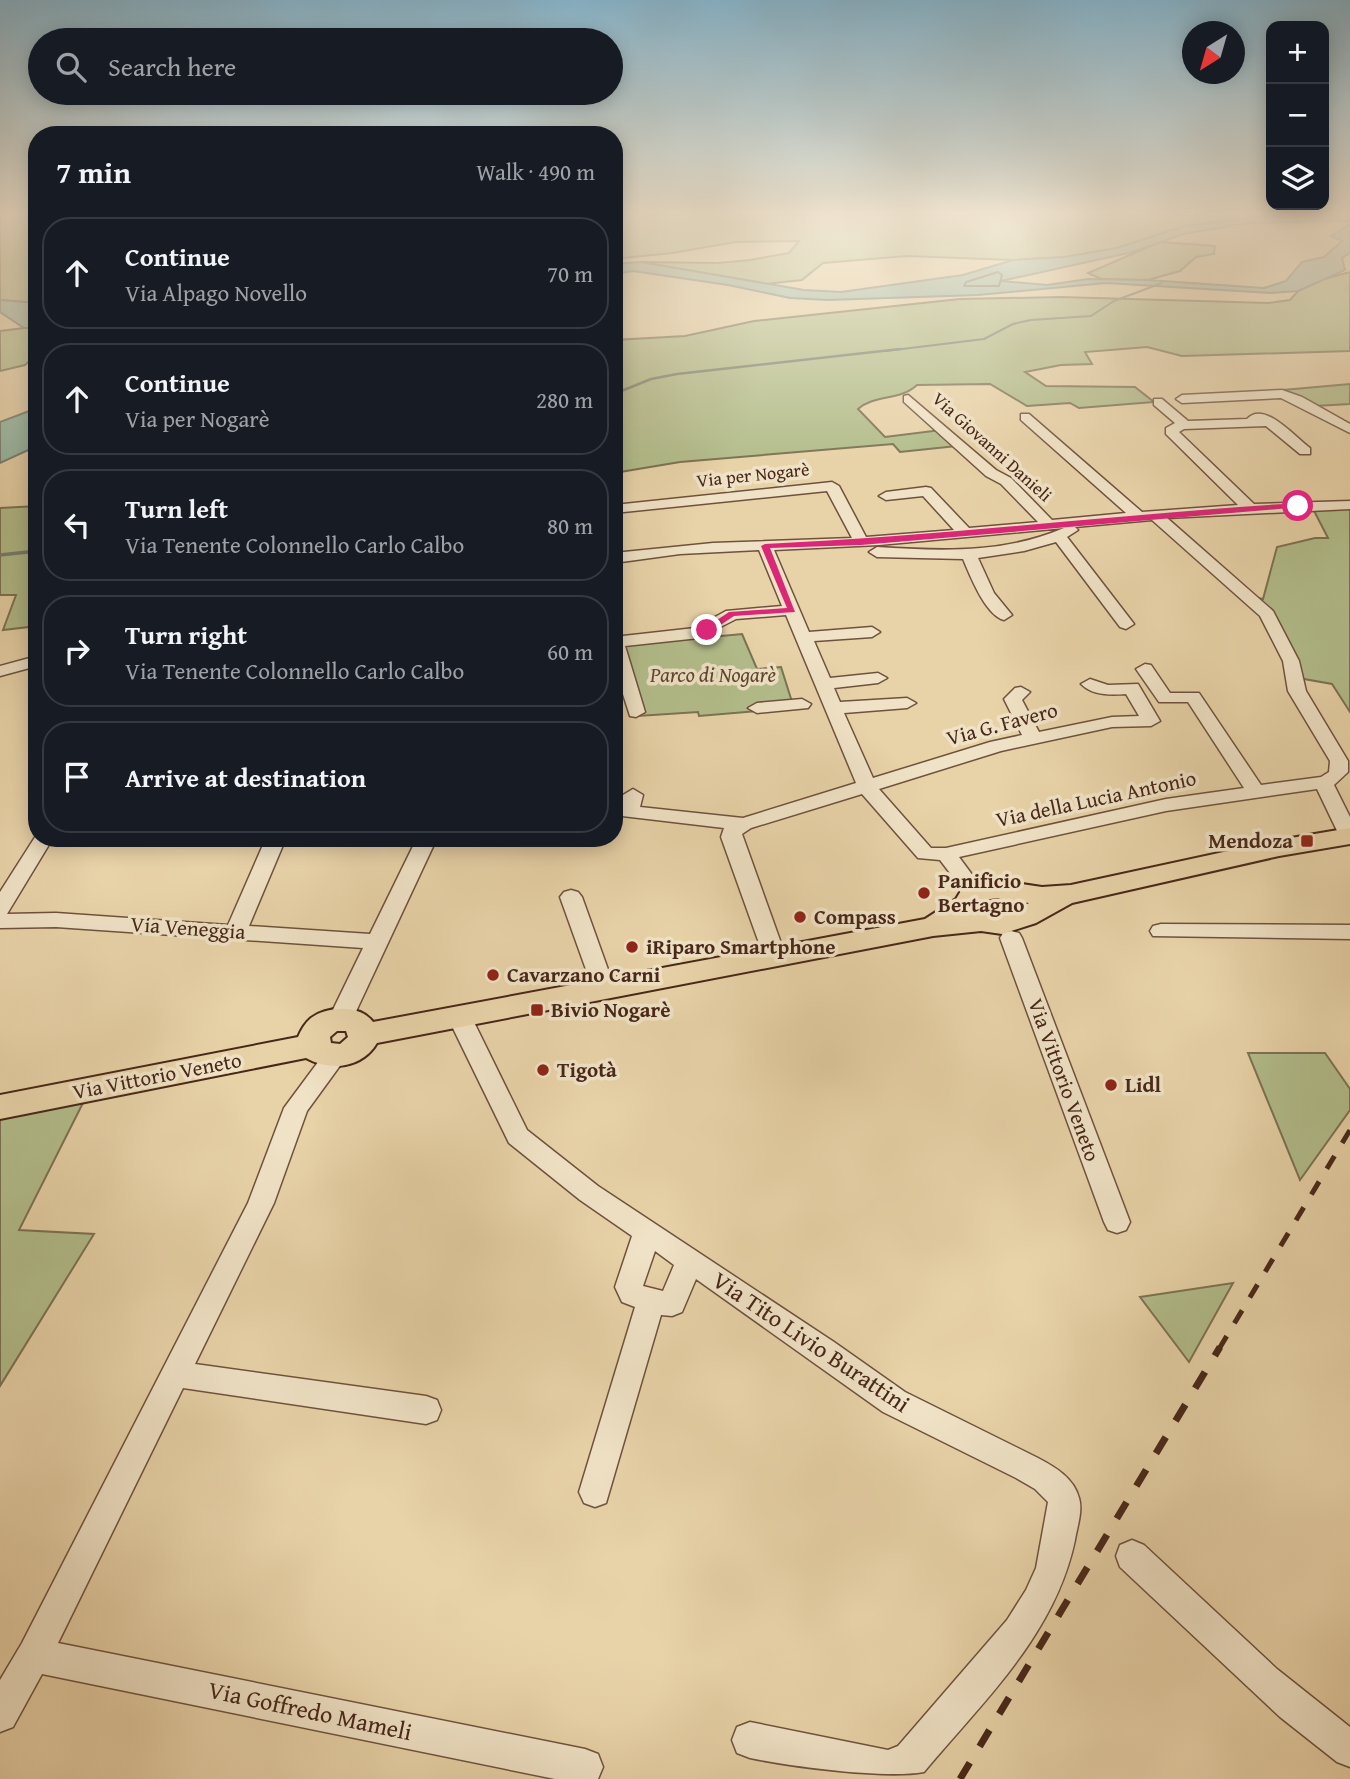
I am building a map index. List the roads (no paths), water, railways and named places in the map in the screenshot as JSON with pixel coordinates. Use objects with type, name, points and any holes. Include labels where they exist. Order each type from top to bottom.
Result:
[{"type":"main road","name":"Via Vittorio Veneto","points":[[352,1027],[459,1016],[933,927],[990,905],[1071,894],[1279,848],[1350,836]]},
{"type":"main road","name":"Via Vittorio Veneto","points":[[0,1107],[324,1050],[356,1049],[363,1042],[352,1027]]},
{"type":"street","points":[[1182,399],[1282,394],[1350,429]]},
{"type":"street","name":"Via Giovanni Danieli","points":[[908,398],[991,473],[1006,481],[1054,530],[1126,624]]},
{"type":"street","points":[[1158,402],[1185,425]]},
{"type":"street","points":[[1025,417],[1267,614],[1291,661],[1297,691],[1339,761],[1340,770],[1336,777],[1324,782],[1350,836]]},
{"type":"street","points":[[1250,508],[1171,431],[1185,425],[1253,421],[1271,424],[1305,452]]},
{"type":"street","name":"Via per Nogarè","points":[[623,508],[832,486],[861,542]]},
{"type":"street","points":[[886,496],[926,491],[965,533]]},
{"type":"street","points":[[623,557],[712,546],[830,544],[965,533],[1054,530],[1078,526],[1081,522],[1191,512],[1350,505]]},
{"type":"street","points":[[830,544],[872,551],[969,556],[997,552],[1054,530]]},
{"type":"street","points":[[765,546],[867,787],[925,854],[946,853],[990,905]]},
{"type":"street","points":[[969,556],[987,594],[1004,615]]},
{"type":"street","points":[[623,641],[699,633],[732,614],[792,610]]},
{"type":"street","points":[[803,637],[872,632]]},
{"type":"street","points":[[0,671],[28,663]]},
{"type":"street","points":[[623,669],[636,712]]},
{"type":"street","points":[[1145,669],[1165,698],[1193,697],[1256,792]]},
{"type":"street","points":[[823,684],[878,678]]},
{"type":"street","name":"Via G. Favero","points":[[744,824],[997,746],[1112,722],[1152,721],[1132,688],[1106,690],[1090,684]]},
{"type":"street","points":[[1021,692],[1013,699],[1033,738]]},
{"type":"street","points":[[834,708],[907,703]]},
{"type":"street","points":[[757,708],[802,704]]},
{"type":"street","name":"Via della Lucia Antonio","points":[[946,853],[1166,805],[1324,782]]},
{"type":"street","points":[[633,795],[629,812],[744,824]]},
{"type":"street","points":[[744,824],[730,834],[775,957]]},
{"type":"street","points":[[0,909],[38,847]]},
{"type":"street","points":[[236,932],[272,847]]},
{"type":"street","points":[[352,1027],[376,942],[423,847]]},
{"type":"street","points":[[571,897],[604,989]]},
{"type":"street","name":"Via Vittorio Veneto","points":[[990,905],[1117,1222]]},
{"type":"street","name":"Via Veneggia","points":[[0,921],[56,920],[376,942]]},
{"type":"street","points":[[1161,931],[1350,932]]},
{"type":"street","name":"Via Tito Livio Burattini","points":[[459,1016],[517,1136],[589,1194],[824,1350],[894,1402],[1027,1468],[1055,1485],[1064,1499],[1063,1519],[1052,1570],[1030,1615],[911,1759],[897,1767],[888,1768],[750,1740]]},
{"type":"street","points":[[0,1714],[34,1655],[261,1203],[296,1108],[324,1050]]},
{"type":"street","points":[[595,1492],[651,1301],[634,1296],[629,1290],[648,1233]]},
{"type":"street","name":"Via Tito Livio Burattini","points":[[651,1301],[668,1305],[674,1302],[689,1261]]},
{"type":"street","points":[[177,1374],[426,1410]]},
{"type":"street","points":[[1132,1556],[1280,1694],[1317,1726],[1350,1749]]},
{"type":"street","name":"Via Goffredo Mameli","points":[[34,1655],[585,1767]]},
{"type":"water","points":[[790,298],[887,298],[828,300]]},
{"type":"water","points":[[0,300],[28,302],[28,328],[24,328],[0,312]]},
{"type":"water","points":[[28,411],[28,450],[0,463],[0,422]]},
{"type":"waterway","points":[[886,351],[984,339],[1013,324],[1031,320],[1091,316],[1122,298]]},
{"type":"waterway","points":[[623,390],[651,379],[677,374],[900,349]]},
{"type":"waterway","points":[[0,555],[28,552]]},
{"type":"railway","points":[[1219,1349],[1350,1130]]},
{"type":"railway","points":[[960,1779],[1220,1347]]},
{"type":"place","name":"Mendoza","points":[[1307,841]]},
{"type":"place","name":"Panificio Bertagno","points":[[924,893]]},
{"type":"place","name":"Compass","points":[[800,917]]},
{"type":"place","name":"iRiparo Smartphone","points":[[632,947]]},
{"type":"place","name":"Cavarzano Carni","points":[[493,975]]},
{"type":"place","name":"Bivio Nogarè","points":[[537,1010]]},
{"type":"place","name":"Tigotà","points":[[543,1070]]},
{"type":"place","name":"Lidl","points":[[1111,1085]]},
{"type":"park label","name":"Parco di Nogarè","points":[[713,675]]}]
